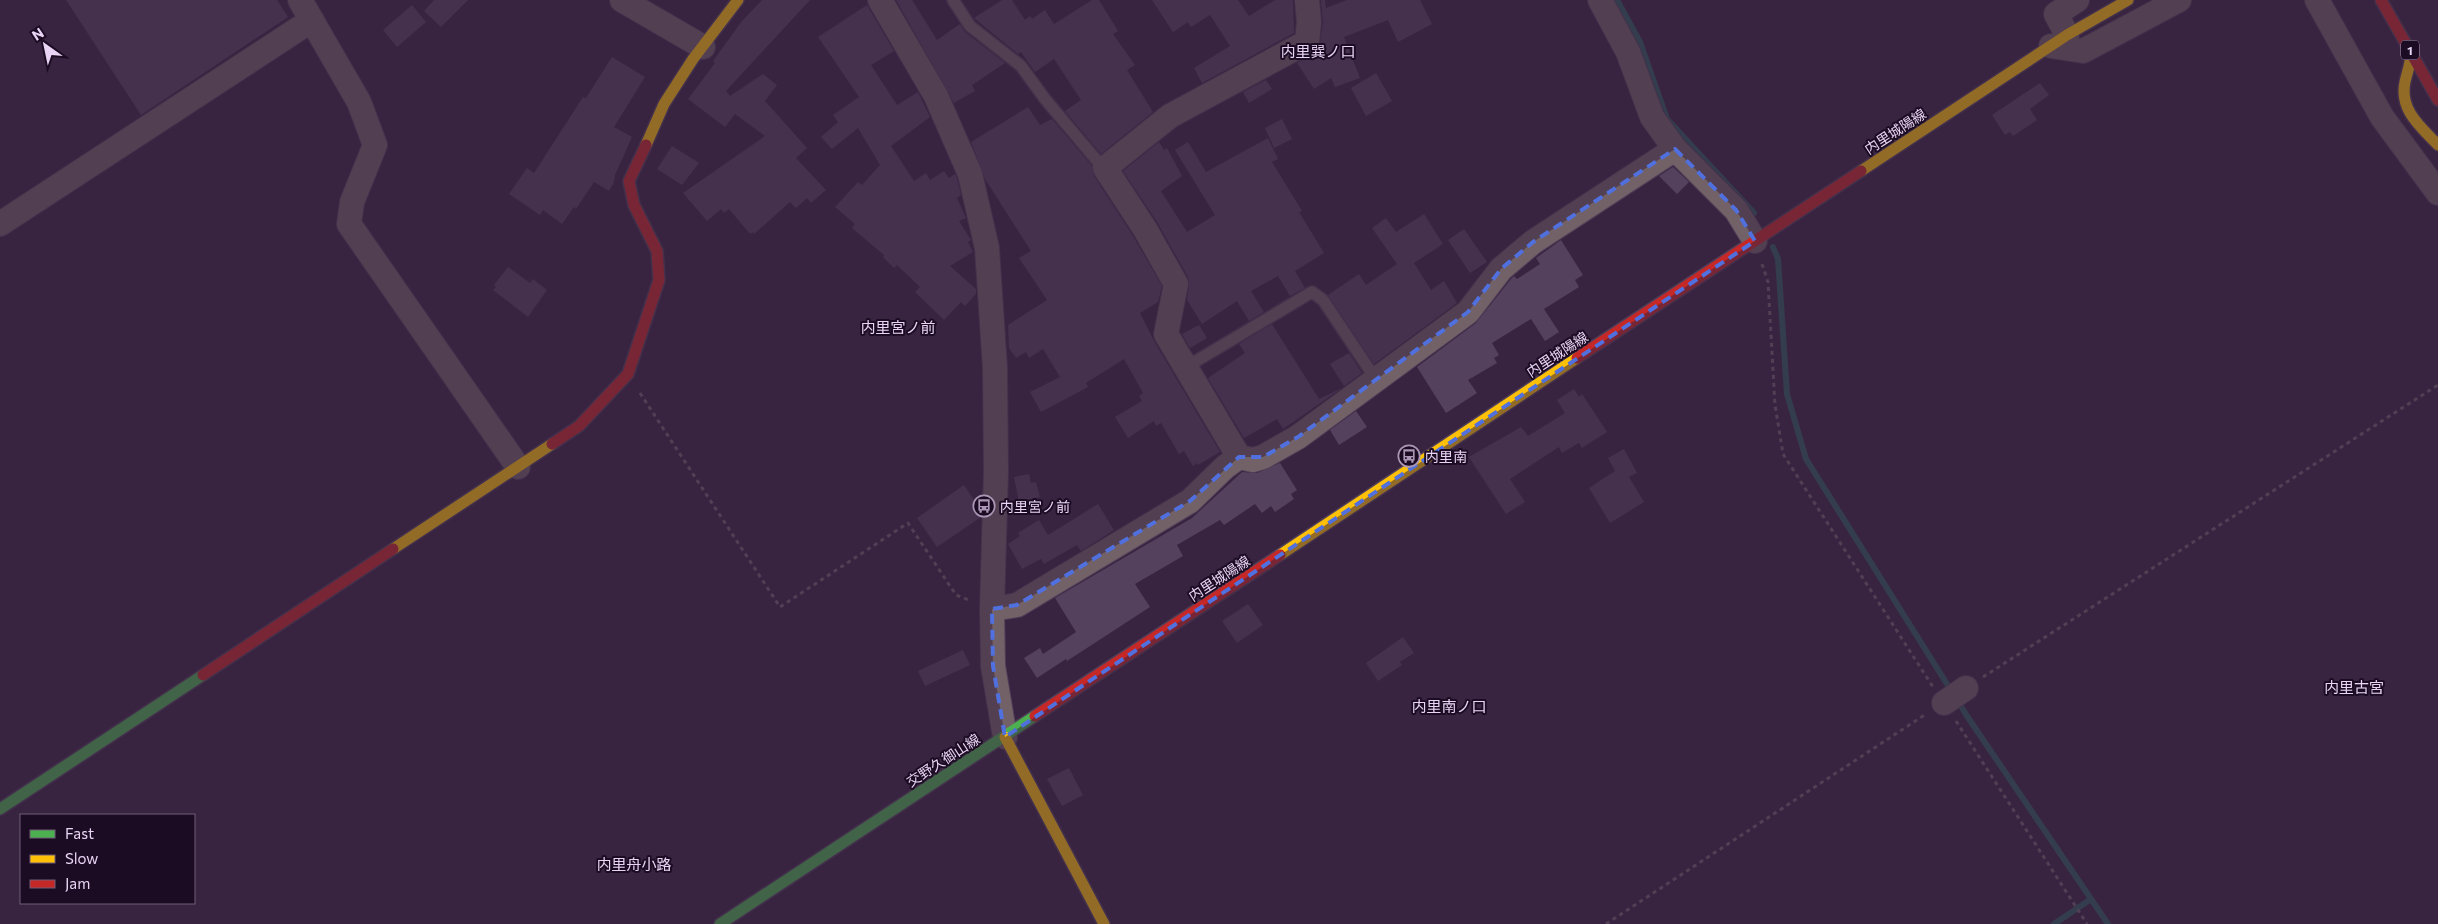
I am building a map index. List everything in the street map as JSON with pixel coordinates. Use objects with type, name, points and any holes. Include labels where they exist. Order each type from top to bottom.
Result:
[{"type":"main road","points":[[0,810],[579,426],[628,374],[659,280],[657,251],[634,205],[629,181],[664,104],[693,58],[738,0]]},
{"type":"main road","name":"内里城陽線","points":[[1005,738],[2059,40],[2128,0]]},
{"type":"main road","name":"1","points":[[2381,0],[2438,100]]},
{"type":"main road","points":[[2411,52],[2412,68],[2404,83],[2405,103],[2413,119],[2438,145]]},
{"type":"main road","points":[[1005,738],[1104,924]]},
{"type":"main road","name":"交野久御山線","points":[[720,924],[1005,738]]},
{"type":"street","points":[[300,0],[359,102],[375,145],[352,202],[348,224],[518,467]]},
{"type":"street","points":[[622,0],[703,47]]},
{"type":"street","points":[[880,0],[936,96],[970,174],[987,248],[995,368],[996,472],[992,609],[993,666],[1005,738]]},
{"type":"street","points":[[1307,0],[1309,22],[1307,42],[1170,116],[1106,168],[1145,229],[1176,284],[1166,334],[1239,457],[1253,460],[1278,450],[1377,380],[1468,312],[1501,269],[1533,242],[1675,149]]},
{"type":"street","points":[[1600,0],[1628,52],[1652,117],[1675,149],[1736,210],[1755,241]]},
{"type":"street","points":[[2077,0],[2056,14],[2059,40],[2083,51],[2179,0]]},
{"type":"street","points":[[2317,0],[2382,118],[2438,193]]},
{"type":"street","points":[[2335,0],[2356,37],[2366,60],[2370,95]]},
{"type":"street","points":[[0,224],[312,20]]},
{"type":"street","points":[[992,609],[1018,605],[1190,501],[1225,467],[1239,457]]},
{"type":"street","points":[[1944,702],[1966,688]]},
{"type":"lane","points":[[953,0],[970,26],[1021,66],[1045,99],[1099,164],[1106,168]]},
{"type":"lane","points":[[1186,367],[1312,292],[1323,300],[1377,380]]},
{"type":"path","points":[[1755,241],[1768,282],[1775,405],[1783,454],[2087,924]]},
{"type":"path","points":[[628,374],[780,607],[908,523],[956,595],[992,609]]},
{"type":"path","points":[[1966,688],[2438,384]]},
{"type":"path","points":[[1606,924],[1944,702]]},
{"type":"highlighted area","points":[[1675,149],[1736,210],[1755,241],[1005,737],[993,666],[992,609],[1017,605],[1190,501],[1239,457],[1263,457],[1298,437],[1468,312],[1501,269],[1533,242]]},
{"type":"building","points":[[66,0],[277,0],[288,17],[141,115]]},
{"type":"building","points":[[434,0],[468,0],[441,27],[424,11]]},
{"type":"building","points":[[762,0],[810,0],[726,91],[730,96],[763,74],[777,85],[765,101],[807,148],[796,158],[826,190],[811,203],[807,198],[796,208],[790,202],[754,234],[753,232],[750,234],[729,209],[724,213],[721,209],[707,221],[683,193],[765,136],[735,114],[725,127],[688,99],[715,63],[713,61],[742,21]]},
{"type":"building","points":[[896,0],[912,0],[937,40],[960,24],[965,32],[1005,63],[972,85],[975,91],[954,103]]},
{"type":"building","points":[[1002,0],[1012,0],[1025,20],[1030,16],[1032,19],[1045,10],[1054,24],[1092,0],[1099,0],[1118,31],[1113,34],[1135,65],[1127,70],[1153,112],[1101,154],[1065,111],[1081,100],[1054,59],[1035,72],[1021,52],[1018,54],[974,18]]},
{"type":"building","points":[[1152,0],[1238,0],[1249,16],[1275,0],[1293,0],[1294,33],[1202,83],[1194,68],[1230,46],[1210,15],[1191,27],[1188,22],[1173,32]]},
{"type":"building","points":[[1321,0],[1325,0],[1326,8],[1347,0],[1420,0],[1432,24],[1398,42],[1388,20],[1344,37],[1360,78],[1335,87],[1331,78],[1314,89],[1297,63],[1319,49],[1323,23]]},
{"type":"building","points":[[412,5],[426,22],[397,47],[383,30]]},
{"type":"building","points":[[867,5],[894,51],[871,65],[897,105],[918,92],[930,117],[891,146],[914,181],[926,173],[930,180],[944,171],[949,178],[955,174],[957,178],[961,195],[957,198],[966,218],[959,221],[971,240],[968,242],[973,252],[950,266],[976,289],[976,294],[965,306],[961,302],[944,320],[915,292],[920,287],[897,265],[894,268],[883,257],[884,255],[852,228],[855,224],[835,207],[858,182],[862,185],[880,165],[858,128],[832,149],[821,137],[838,122],[833,115],[859,97],[818,37]]},
{"type":"building","points":[[612,57],[645,77],[614,127],[632,137],[609,191],[594,182],[576,209],[574,207],[562,224],[543,210],[540,215],[509,194],[527,168],[534,173],[583,97],[586,98]]},
{"type":"building","points":[[1376,73],[1392,101],[1366,116],[1351,88]]},
{"type":"building","points":[[1266,80],[1272,89],[1249,103],[1243,92]]},
{"type":"building","points":[[2040,83],[2049,95],[2030,109],[2037,120],[2013,136],[2010,132],[2005,135],[1992,115]]},
{"type":"building","points":[[1028,107],[1040,125],[1052,119],[1092,166],[1094,176],[1133,236],[1162,286],[1158,302],[1140,313],[1154,341],[1220,452],[1198,465],[1197,463],[1193,466],[1184,451],[1179,454],[1161,423],[1156,426],[1154,421],[1128,438],[1115,417],[1142,401],[1139,396],[1143,393],[1124,359],[1086,383],[1088,387],[1041,412],[1030,392],[1060,377],[1043,349],[1029,358],[1026,352],[1016,358],[1009,348],[1008,325],[1047,300],[1019,258],[1031,251],[985,179],[971,142]]},
{"type":"building","points":[[1282,119],[1292,139],[1274,148],[1265,128]]},
{"type":"building","points":[[1268,138],[1278,159],[1272,162],[1302,211],[1299,212],[1324,253],[1295,271],[1305,288],[1290,296],[1278,276],[1251,291],[1264,312],[1249,321],[1237,301],[1202,324],[1187,300],[1188,277],[1157,222],[1123,171],[1159,142],[1164,150],[1167,148],[1182,176],[1161,191],[1187,232],[1215,215],[1175,150],[1188,142],[1206,172]]},
{"type":"building","points":[[672,146],[699,163],[682,185],[657,169]]},
{"type":"building","points":[[1673,167],[1689,182],[1677,194],[1659,176]]},
{"type":"building","points":[[1424,214],[1443,244],[1414,263],[1431,290],[1444,281],[1457,303],[1374,364],[1328,295],[1359,274],[1366,285],[1397,264],[1372,228],[1386,218],[1396,232]]},
{"type":"building","points":[[1464,229],[1487,262],[1470,273],[1448,240]]},
{"type":"building","points":[[1561,240],[1583,275],[1575,280],[1579,287],[1544,309],[1559,332],[1545,341],[1531,319],[1492,343],[1499,355],[1494,358],[1497,363],[1468,380],[1477,393],[1446,413],[1417,367],[1476,323],[1514,276],[1517,279],[1540,264],[1536,258]]},
{"type":"building","points":[[508,267],[530,283],[533,279],[547,290],[528,317],[493,290],[496,287],[494,285]]},
{"type":"building","points":[[1272,324],[1319,399],[1342,388],[1283,429],[1277,419],[1244,438],[1208,378],[1245,353],[1239,344]]},
{"type":"building","points":[[1199,325],[1207,338],[1190,348],[1182,334]]},
{"type":"building","points":[[1349,353],[1362,373],[1344,386],[1330,364]]},
{"type":"building","points":[[1574,389],[1579,397],[1582,394],[1607,432],[1582,448],[1579,443],[1562,453],[1559,447],[1510,479],[1525,502],[1506,514],[1469,457],[1521,427],[1528,436],[1565,413],[1557,400]]},
{"type":"building","points":[[1356,411],[1367,427],[1339,445],[1330,430]]},
{"type":"building","points":[[1624,449],[1637,473],[1629,477],[1644,502],[1610,523],[1589,488],[1615,471],[1608,458]]},
{"type":"building","points":[[1280,463],[1297,490],[1291,494],[1294,499],[1275,512],[1271,506],[1262,513],[1255,504],[1224,525],[1220,520],[1177,545],[1183,556],[1135,584],[1150,607],[1067,661],[1066,659],[1037,678],[1024,658],[1040,648],[1043,654],[1076,632],[1055,598],[1192,518],[1242,472],[1257,473]]},
{"type":"building","points":[[1029,474],[1031,483],[1036,482],[1040,497],[1019,502],[1014,477]]},
{"type":"building","points":[[964,485],[980,509],[977,511],[981,517],[937,547],[917,518]]},
{"type":"building","points":[[1098,504],[1114,530],[1081,551],[1077,545],[1044,564],[1041,559],[1022,569],[1008,544],[1020,536],[1018,533],[1039,520],[1048,535]]},
{"type":"building","points":[[1248,604],[1263,625],[1237,643],[1222,621]]},
{"type":"building","points":[[1403,637],[1414,653],[1400,662],[1402,665],[1378,681],[1366,663]]},
{"type":"building","points":[[963,650],[970,665],[925,686],[918,671]]},
{"type":"building","points":[[1069,768],[1083,795],[1062,806],[1047,779]]},
{"type":"waterway","points":[[1617,0],[1640,42],[1667,119],[1754,213]]},
{"type":"waterway","points":[[1773,247],[1778,259],[1787,394],[1806,459],[1967,716],[2108,924]]},
{"type":"waterway","points":[[2054,924],[2091,899]]},
{"type":"traffic: fast","points":[[0,809],[203,675]]},
{"type":"traffic: fast","points":[[720,924],[1035,716]]},
{"type":"traffic: slow","points":[[646,145],[664,104],[693,59],[738,0]]},
{"type":"traffic: slow","points":[[1861,171],[2067,35],[2128,0]]},
{"type":"traffic: slow","points":[[2411,52],[2405,82],[2405,101],[2413,117],[2438,145]]},
{"type":"traffic: slow","points":[[1280,555],[1577,358]]},
{"type":"traffic: slow","points":[[393,549],[552,444]]},
{"type":"traffic: slow","points":[[1005,737],[1104,924]]},
{"type":"traffic: jam","points":[[2381,0],[2438,100]]},
{"type":"traffic: jam","points":[[552,444],[579,426],[628,374],[659,280],[657,251],[634,205],[629,181],[646,145]]},
{"type":"traffic: jam","points":[[1577,358],[1861,171]]},
{"type":"traffic: jam","points":[[203,675],[393,549]]},
{"type":"traffic: jam","points":[[1035,716],[1280,555]]},
{"type":"place","name":"内里南","points":[[1409,456]]},
{"type":"place","name":"内里宮ノ前","points":[[984,506]]},
{"type":"district","name":"内里巽ノ口","points":[[1318,51]]},
{"type":"district","name":"内里宮ノ前","points":[[898,327]]},
{"type":"district","name":"内里古宮","points":[[2354,687]]},
{"type":"district","name":"内里南ノ口","points":[[1449,706]]},
{"type":"district","name":"内里舟小路","points":[[634,864]]}]
